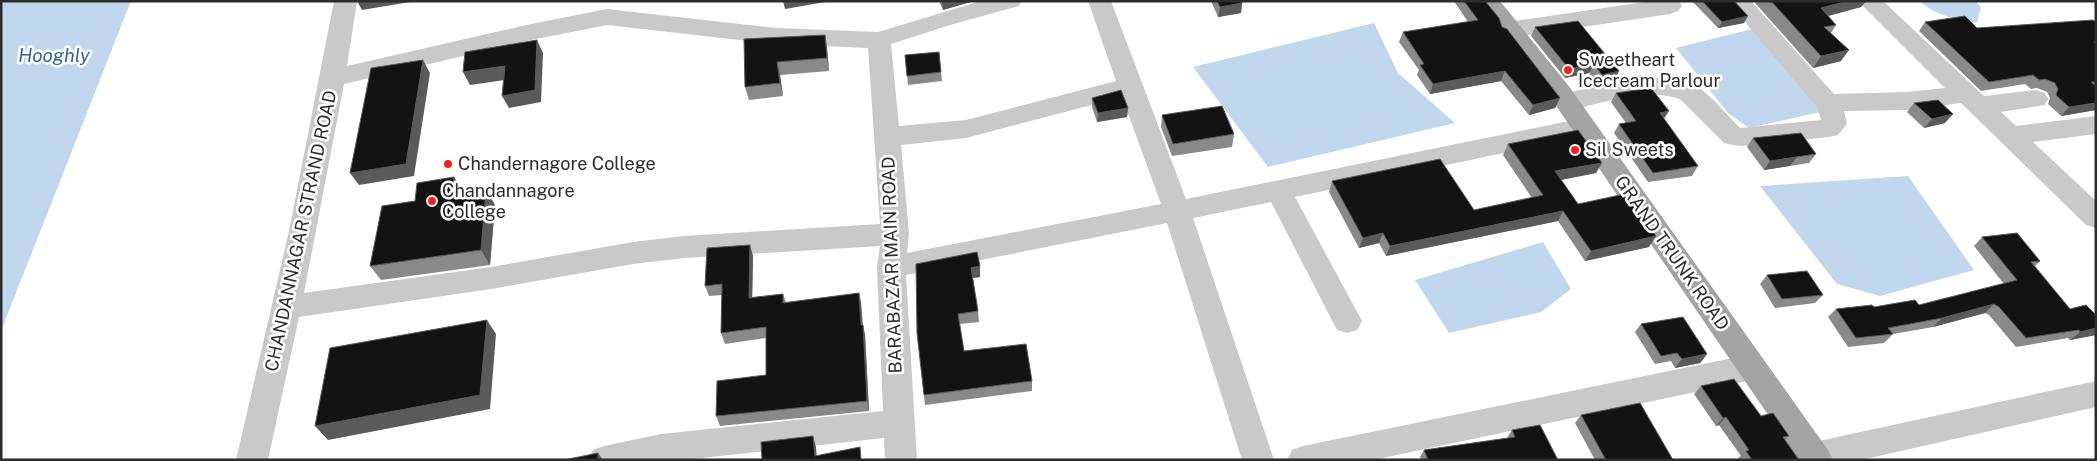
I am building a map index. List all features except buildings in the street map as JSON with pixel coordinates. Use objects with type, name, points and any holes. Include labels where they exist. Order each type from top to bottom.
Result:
[{"type":"main road","name":"GRAND TRUNK ROAD","points":[[1487,1],[1508,30],[1567,102],[1815,458]]},
{"type":"street","name":"CHANDANNAGAR STRAND ROAD","points":[[252,460],[287,307],[333,78],[346,1]]},
{"type":"street","points":[[333,78],[531,32],[607,17],[648,1]]},
{"type":"street","points":[[607,17],[776,36],[879,40],[939,10],[1012,1]]},
{"type":"street","points":[[1099,1],[1177,211],[1258,460]]},
{"type":"street","points":[[1567,102],[1620,92],[1673,87],[1682,89],[1690,94],[1733,136],[1741,137],[1829,128],[1834,124],[1833,115],[1828,103],[1738,1]]},
{"type":"street","points":[[1869,1],[2011,136],[2085,194],[2096,218]]},
{"type":"street","points":[[1508,30],[1670,6]]},
{"type":"street","name":"BARABAZAR MAIN ROAD","points":[[879,40],[895,234],[891,267],[901,460]]},
{"type":"street","points":[[887,137],[966,129],[1130,86]]},
{"type":"street","points":[[1828,103],[2036,99]]},
{"type":"street","points":[[2011,136],[2096,125]]},
{"type":"street","points":[[891,267],[1177,211],[1584,127]]},
{"type":"street","points":[[1278,190],[1347,321]]},
{"type":"street","points":[[287,307],[491,278],[641,252],[895,234]]},
{"type":"street","points":[[1318,458],[1752,367]]},
{"type":"street","points":[[1815,458],[2096,394]]},
{"type":"street","points":[[604,460],[661,448],[899,423]]},
{"type":"water","name":"Hooghly","points":[[1,1],[131,1],[1,331]]},
{"type":"water","points":[[1920,1],[1975,1],[1981,7],[1977,23],[1939,13]]},
{"type":"water","points":[[1374,23],[1398,73],[1455,123],[1268,167],[1193,67]]},
{"type":"water","points":[[1752,29],[1825,111],[1749,128],[1728,113],[1676,48]]},
{"type":"water","points":[[1908,176],[1974,270],[1880,296],[1837,284],[1760,186]]},
{"type":"water","points":[[1543,242],[1571,289],[1541,312],[1449,333],[1415,280]]},
{"type":"place","name":"Sweetheart Icecream Parlour","points":[[1568,70]]},
{"type":"place","name":"Sil Sweets","points":[[1575,150]]},
{"type":"place","name":"Chandernagore College","points":[[448,164]]},
{"type":"place","name":"Chandannagore College","points":[[432,201]]}]
